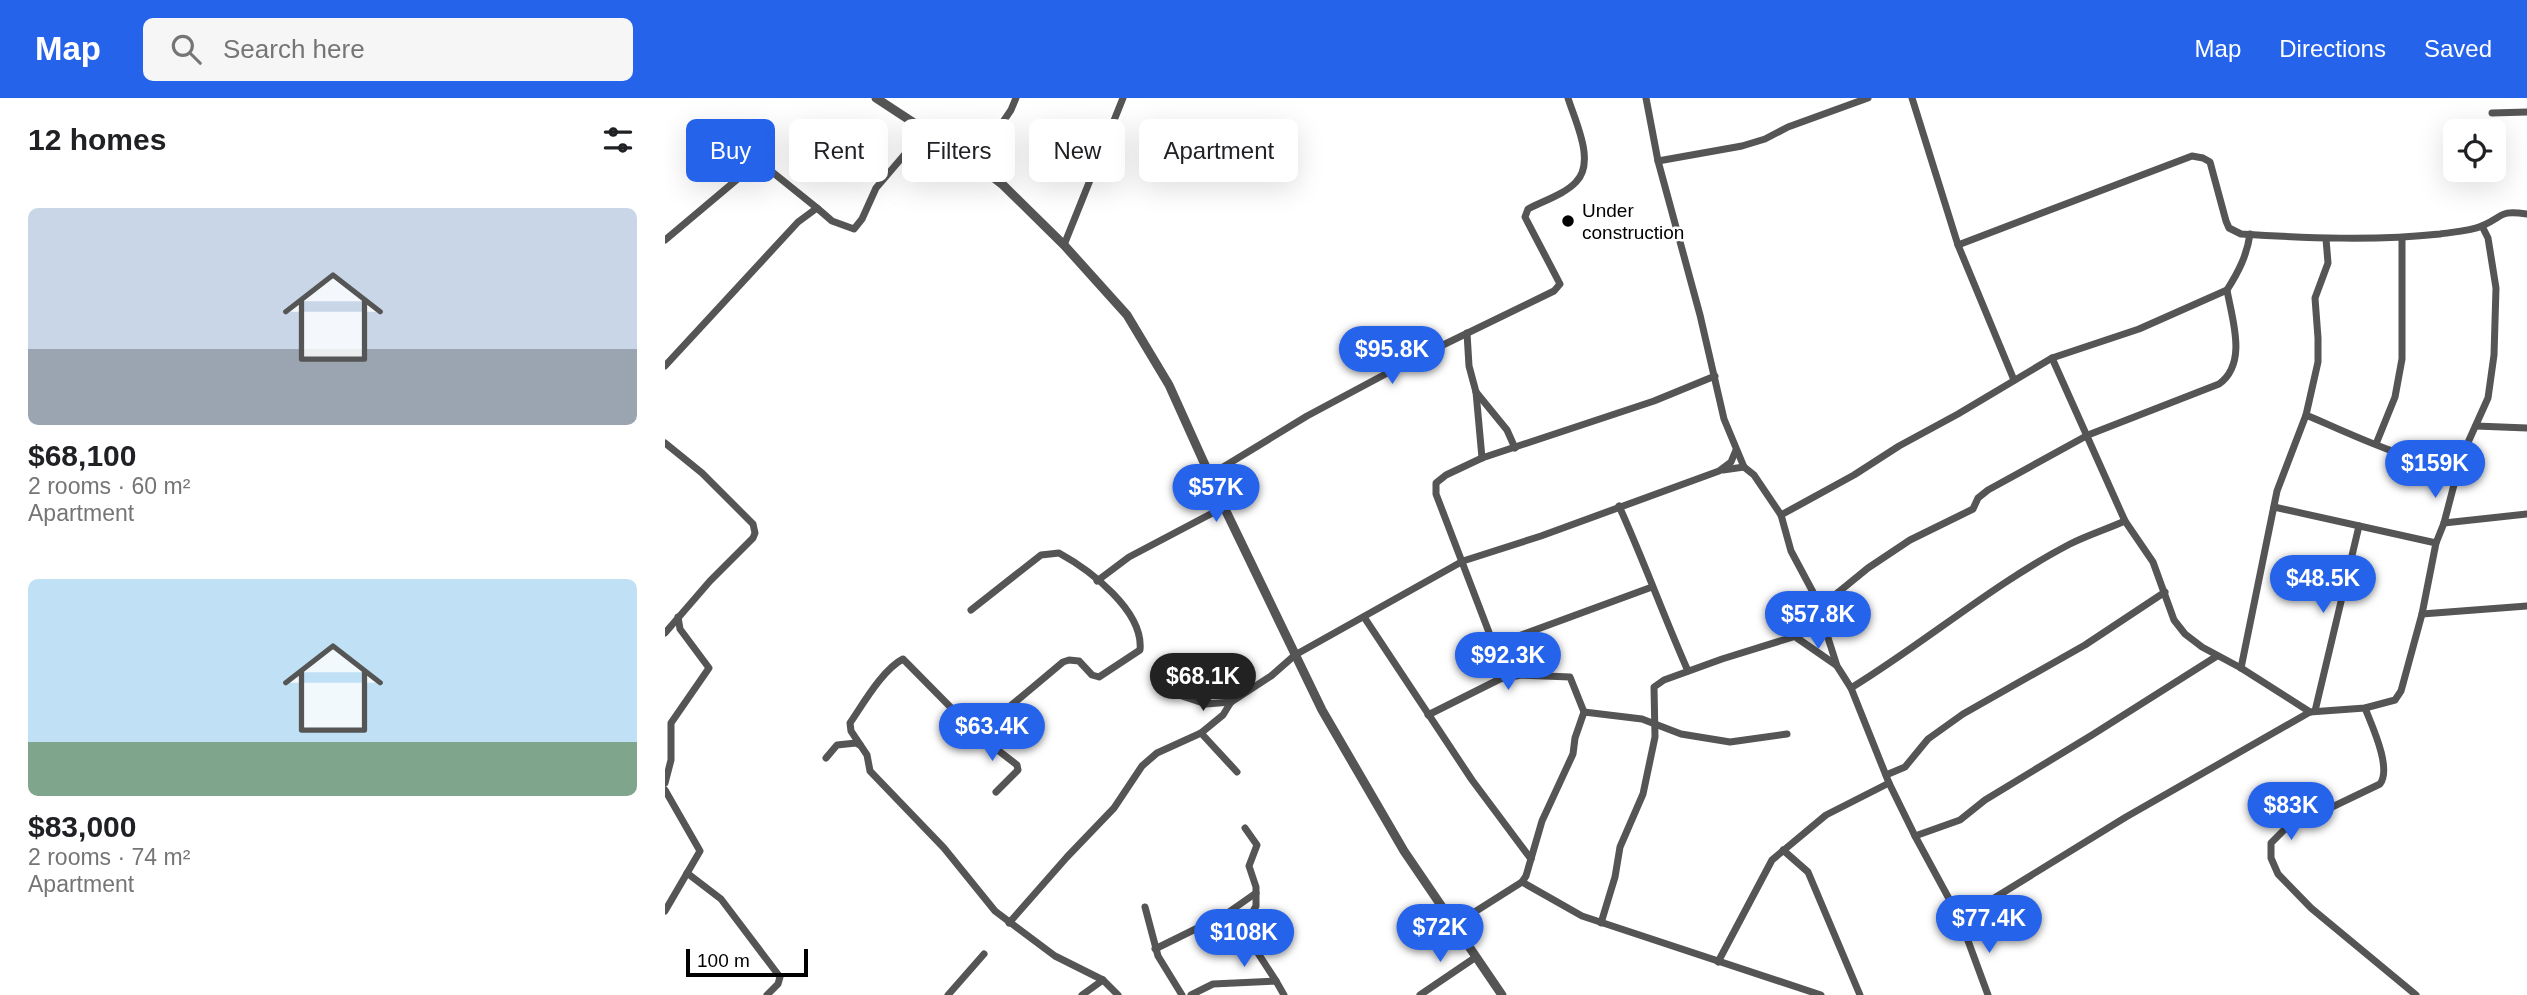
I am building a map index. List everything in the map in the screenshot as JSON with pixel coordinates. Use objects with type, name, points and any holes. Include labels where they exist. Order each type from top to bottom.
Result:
[{"type":"street","points":[[876,98],[907,119]]},
{"type":"street","points":[[1003,119],[1016,98]]},
{"type":"street","points":[[1064,245],[1123,98]]},
{"type":"street","points":[[1210,475],[1307,416],[1549,293],[1560,284],[1525,217],[1528,209],[1575,184],[1584,170],[1583,150],[1568,98]]},
{"type":"street","points":[[1646,98],[1658,161],[1724,419],[1744,467],[1754,475],[1781,516],[1791,551],[1819,608],[1837,666],[1851,688],[1887,779],[1959,919],[1988,995]]},
{"type":"street","points":[[1658,161],[1742,146],[1868,98]]},
{"type":"street","points":[[1912,98],[1958,245],[2014,380]]},
{"type":"street","points":[[2492,113],[2527,112]]},
{"type":"street","points":[[1958,245],[2192,156],[2210,162],[2229,228],[2235,232],[2326,239],[2402,238],[2482,226],[2500,214],[2527,214]]},
{"type":"street","points":[[665,240],[753,166],[760,165],[832,221],[854,229],[862,219],[876,188],[902,158]]},
{"type":"street","points":[[998,182],[1064,245],[1119,305],[1133,326],[1169,385],[1224,507],[1322,710],[1403,851],[1502,995]]},
{"type":"street","points":[[665,366],[798,222],[817,208]]},
{"type":"street","points":[[1959,919],[2126,817],[2312,712],[2365,708],[2395,700],[2401,691],[2422,614],[2436,543],[2461,458],[2488,398],[2494,355],[2495,288],[2488,238],[2482,226]]},
{"type":"street","points":[[1781,516],[2052,358],[2139,329],[2227,290],[2240,269],[2250,234]]},
{"type":"street","points":[[2376,444],[2395,397],[2402,359],[2402,238]]},
{"type":"street","points":[[2241,668],[2274,507],[2282,477],[2306,415],[2318,362],[2315,298],[2328,263],[2326,239]]},
{"type":"street","points":[[1819,608],[1890,553],[1937,525],[1973,509],[1978,498],[1988,490],[2088,435],[2219,384],[2227,378],[2235,364],[2236,340],[2227,290]]},
{"type":"street","points":[[1467,333],[1482,458]]},
{"type":"street","points":[[2052,358],[2125,522],[2153,562],[2174,620],[2185,634],[2217,656],[2312,712]]},
{"type":"street","points":[[1652,586],[1513,638],[1498,639],[1490,635],[1436,494],[1436,483],[1446,475],[1482,458],[1654,401],[1714,376]]},
{"type":"street","points":[[1476,391],[1502,423],[1515,448]]},
{"type":"street","points":[[2306,415],[2376,444],[2438,462],[2461,458]]},
{"type":"street","points":[[2476,426],[2527,428]]},
{"type":"street","points":[[665,443],[702,473],[753,524],[755,533],[665,633]]},
{"type":"street","points":[[1719,471],[1731,462],[1736,450]]},
{"type":"street","points":[[1009,923],[1114,808],[1142,766],[1157,753],[1201,733],[1223,715],[1231,702],[1271,676],[1295,655],[1463,561],[1541,536],[1719,471],[1744,467]]},
{"type":"street","points":[[1619,506],[1688,671]]},
{"type":"street","points":[[1097,581],[1129,557],[1224,507]]},
{"type":"street","points":[[2274,507],[2436,543]]},
{"type":"street","points":[[2444,523],[2527,514]]},
{"type":"street","points":[[1851,688],[1887,666],[1950,619],[2049,556],[2073,542],[2125,522]]},
{"type":"street","points":[[2312,712],[2359,526]]},
{"type":"street","points":[[971,610],[1046,554],[1059,553],[1097,581],[1131,613],[1141,644],[1140,650],[1099,677],[1092,675],[1079,662],[1063,662],[977,734]]},
{"type":"street","points":[[1718,962],[1767,868],[1783,850],[1826,815],[1905,767],[1928,739],[1963,714],[2085,645],[2165,592]]},
{"type":"street","points":[[2422,614],[2527,606]]},
{"type":"street","points":[[665,783],[671,760],[671,723],[709,668],[680,629],[678,617]]},
{"type":"street","points":[[1364,617],[1472,780],[1531,859]]},
{"type":"street","points":[[1601,923],[1615,877],[1620,847],[1642,800],[1655,742],[1654,687],[1688,671],[1825,627]]},
{"type":"street","points":[[1797,638],[1837,666]]},
{"type":"street","points":[[1915,836],[1959,820],[1985,800],[2217,656]]},
{"type":"street","points":[[996,792],[1018,770],[1017,765],[977,734],[903,659],[897,662],[850,723],[851,731],[867,755],[870,771],[944,848],[989,905],[1055,956],[1103,980],[1118,995]]},
{"type":"street","points":[[1428,715],[1500,679],[1521,675],[1570,677],[1584,712],[1575,738],[1573,754],[1542,821],[1522,882],[1454,925]]},
{"type":"street","points":[[1182,696],[1206,704],[1231,702]]},
{"type":"street","points":[[2365,708],[2380,750],[2385,778],[2380,784],[2284,830],[2271,844],[2271,858],[2279,874],[2311,908],[2410,993]]},
{"type":"street","points":[[1584,712],[1655,722],[1681,734],[1730,742],[1787,734]]},
{"type":"street","points":[[1201,733],[1237,772]]},
{"type":"street","points":[[826,758],[837,746],[856,743],[861,746]]},
{"type":"street","points":[[665,790],[699,851],[665,911]]},
{"type":"street","points":[[1245,828],[1257,845],[1249,866],[1256,893],[1256,906],[1248,920],[1248,931],[1254,947],[1284,995]]},
{"type":"street","points":[[1783,850],[1808,872],[1860,995]]},
{"type":"street","points":[[687,873],[722,899],[780,977],[778,984],[767,995]]},
{"type":"street","points":[[1522,882],[1575,913],[1601,923],[1821,995]]},
{"type":"street","points":[[1155,949],[1226,914],[1256,893]]},
{"type":"street","points":[[1145,908],[1155,949],[1182,995]]},
{"type":"street","points":[[948,995],[984,954]]},
{"type":"street","points":[[1420,995],[1476,957]]},
{"type":"street","points":[[1082,995],[1103,980]]},
{"type":"street","points":[[1191,995],[1213,984],[1276,981]]},
{"type":"place","name":"Under construction","points":[[1568,221]]}]
